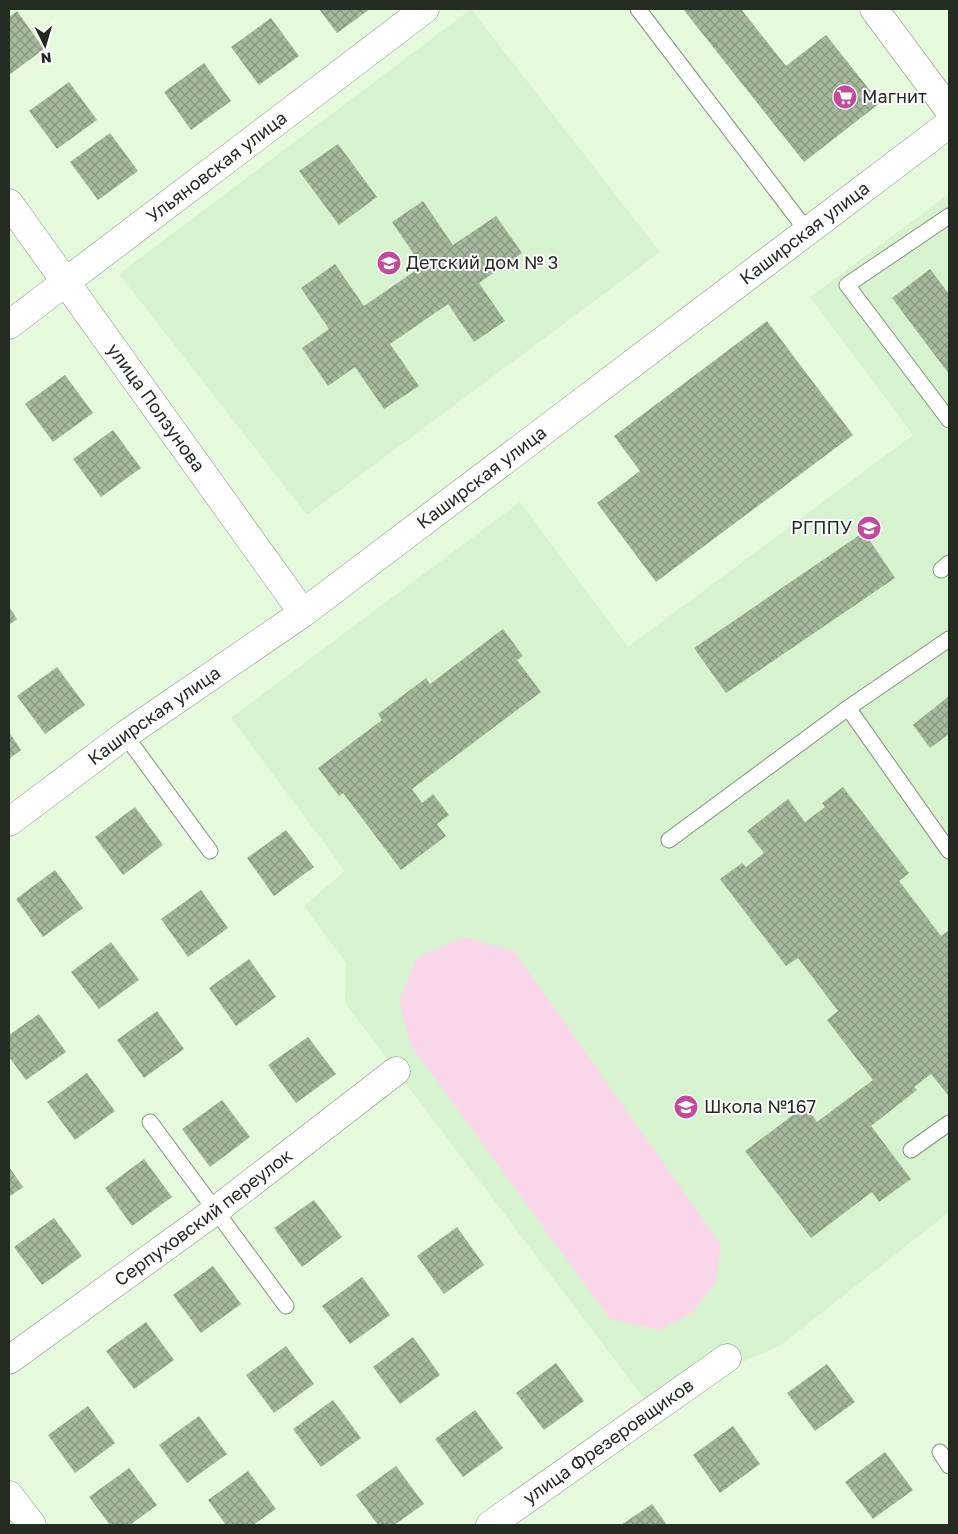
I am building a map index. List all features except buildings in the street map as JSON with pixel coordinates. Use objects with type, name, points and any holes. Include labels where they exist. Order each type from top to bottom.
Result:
[{"type":"street","name":"Ульяновская улица","points":[[9,325],[425,9]]},
{"type":"street","points":[[874,9],[949,110]]},
{"type":"street","name":"Каширская улица","points":[[9,822],[125,735],[303,613],[949,124]]},
{"type":"street","name":"улица Ползунова","points":[[9,204],[303,613]]},
{"type":"street","name":"Серпуховский переулок","points":[[9,1360],[215,1212],[396,1071]]},
{"type":"street","name":"улица Фрезеровщиков","points":[[490,1525],[727,1358]]},
{"type":"street","points":[[9,1496],[32,1525]]},
{"type":"lane","points":[[638,9],[807,232]]},
{"type":"lane","points":[[949,216],[847,285],[949,420]]},
{"type":"lane","points":[[669,840],[848,708],[949,639]]},
{"type":"lane","points":[[848,708],[949,851]]},
{"type":"lane","points":[[125,735],[210,851]]},
{"type":"lane","points":[[150,1122],[286,1306]]},
{"type":"lane","points":[[911,1150],[949,1123]]},
{"type":"lane","points":[[940,1452],[949,1466]]},
{"type":"shaded area","name":"Детский дом № 3","points":[[471,9],[660,252],[307,515],[119,274]]},
{"type":"shaded area","points":[[949,194],[949,1212],[781,1345],[648,1404],[345,1003],[346,963],[304,906],[345,871],[231,718],[520,502],[628,647],[913,435],[810,297]]},
{"type":"shaded area","points":[[464,937],[514,951],[721,1245],[716,1281],[693,1312],[660,1330],[610,1319],[410,1044],[399,1000],[418,957]]},
{"type":"place","name":"Магнит","points":[[845,97]]},
{"type":"place","name":"Детский дом № 3","points":[[389,263]]},
{"type":"place","name":"РГППУ","points":[[869,528]]},
{"type":"place","name":"Школа №167","points":[[686,1107]]}]
